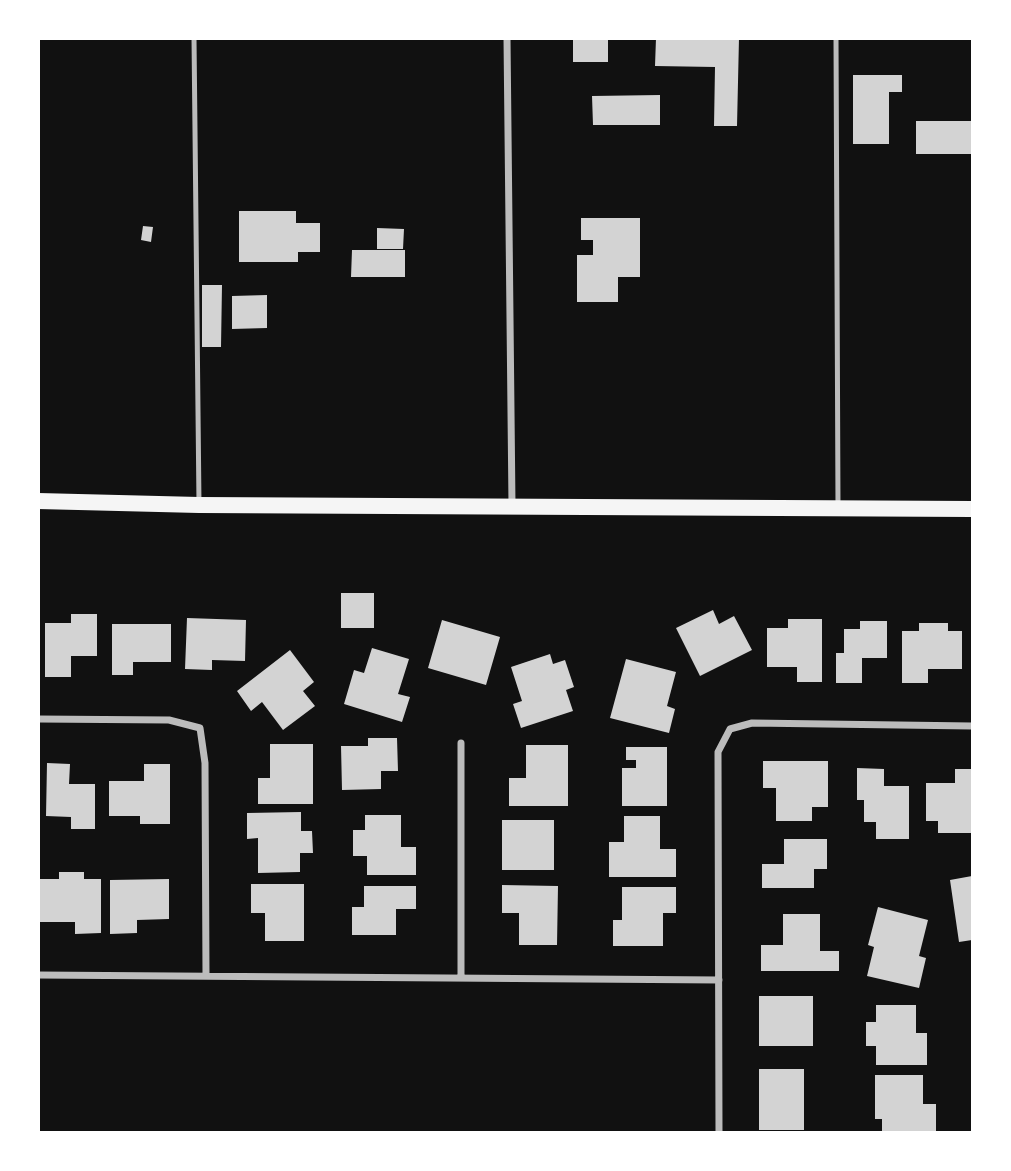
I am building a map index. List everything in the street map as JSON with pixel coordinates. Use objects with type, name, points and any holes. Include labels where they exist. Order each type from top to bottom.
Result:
[{"type":"main road","points":[[38,501],[199,505],[972,509]]},
{"type":"street","points":[[507,38],[512,505]]},
{"type":"street","points":[[38,719],[169,720],[200,728],[205,763],[206,976]]},
{"type":"street","points":[[719,1132],[718,752],[730,729],[752,723],[972,726]]},
{"type":"street","points":[[461,743],[461,978]]},
{"type":"street","points":[[38,975],[719,980]]},
{"type":"lane","points":[[194,38],[199,505]]},
{"type":"lane","points":[[836,38],[838,507]]},
{"type":"building","points":[[573,38],[608,38],[608,62],[573,62]]},
{"type":"building","points":[[656,38],[739,38],[737,126],[714,126],[715,67],[655,66]]},
{"type":"building","points":[[853,75],[902,75],[902,92],[889,92],[889,144],[853,144]]},
{"type":"building","points":[[660,95],[660,125],[593,125],[592,96]]},
{"type":"building","points":[[916,121],[972,121],[972,154],[916,154]]},
{"type":"building","points":[[239,211],[296,211],[296,223],[320,223],[320,252],[298,252],[298,262],[239,262]]},
{"type":"building","points":[[581,218],[640,218],[640,277],[618,277],[618,302],[577,302],[577,255],[593,255],[593,240],[581,240]]},
{"type":"building","points":[[143,226],[153,227],[151,242],[141,240]]},
{"type":"building","points":[[377,228],[404,229],[403,249],[377,249]]},
{"type":"building","points":[[352,250],[405,250],[405,277],[351,277]]},
{"type":"building","points":[[202,285],[222,285],[221,347],[202,347]]},
{"type":"building","points":[[267,295],[267,328],[232,329],[232,296]]},
{"type":"building","points":[[341,593],[374,593],[374,628],[341,628]]},
{"type":"building","points":[[713,610],[719,624],[734,616],[752,650],[700,676],[676,628]]},
{"type":"building","points":[[71,614],[97,614],[97,656],[71,656],[71,677],[45,677],[45,623],[71,623]]},
{"type":"building","points":[[187,618],[246,620],[245,661],[212,660],[212,670],[185,669]]},
{"type":"building","points":[[788,619],[822,619],[822,682],[797,682],[797,667],[767,667],[767,628],[788,628]]},
{"type":"building","points":[[442,620],[500,637],[486,685],[428,668]]},
{"type":"building","points":[[860,621],[887,621],[887,658],[862,658],[862,683],[836,683],[836,653],[844,653],[844,629],[860,629]]},
{"type":"building","points":[[919,623],[948,623],[948,631],[962,631],[962,669],[928,669],[928,683],[902,683],[902,631],[919,631]]},
{"type":"building","points":[[112,624],[171,624],[171,662],[133,662],[133,675],[112,675]]},
{"type":"building","points":[[372,648],[409,659],[398,694],[410,697],[402,722],[344,704],[354,670],[364,673]]},
{"type":"building","points":[[290,650],[314,682],[303,691],[315,706],[283,730],[262,702],[251,711],[237,691]]},
{"type":"building","points":[[550,654],[553,664],[565,660],[574,687],[566,690],[573,711],[521,728],[513,704],[522,701],[511,667]]},
{"type":"building","points":[[626,659],[676,672],[667,706],[675,709],[669,733],[610,718]]},
{"type":"building","points":[[368,738],[397,738],[398,771],[381,771],[381,789],[342,790],[341,746],[368,746]]},
{"type":"building","points":[[270,744],[313,744],[313,804],[258,804],[258,778],[270,778]]},
{"type":"building","points":[[526,745],[568,745],[568,806],[509,806],[509,778],[526,778]]},
{"type":"building","points":[[626,747],[667,747],[667,806],[622,806],[622,768],[636,768],[636,760],[626,760]]},
{"type":"building","points":[[763,761],[828,761],[828,807],[812,807],[812,821],[776,821],[776,788],[763,788]]},
{"type":"building","points":[[47,763],[70,764],[69,784],[95,784],[95,829],[71,829],[71,817],[46,816]]},
{"type":"building","points":[[144,764],[170,764],[170,824],[140,824],[140,816],[109,816],[109,781],[144,781]]},
{"type":"building","points":[[857,768],[884,769],[884,786],[909,786],[909,839],[876,839],[876,822],[864,822],[864,800],[857,800]]},
{"type":"building","points":[[955,769],[972,769],[972,833],[938,833],[938,821],[926,821],[926,783],[955,783]]},
{"type":"building","points":[[301,812],[301,831],[312,831],[313,853],[300,853],[300,872],[258,873],[258,838],[247,839],[247,813]]},
{"type":"building","points":[[365,815],[401,815],[401,847],[416,847],[416,875],[367,875],[367,856],[353,856],[353,830],[365,830]]},
{"type":"building","points":[[624,816],[660,816],[660,849],[676,849],[676,877],[609,877],[609,842],[624,842]]},
{"type":"building","points":[[502,820],[554,820],[554,870],[502,870]]},
{"type":"building","points":[[784,839],[827,839],[827,869],[814,869],[814,888],[762,888],[762,864],[784,864]]},
{"type":"building","points":[[59,872],[84,872],[84,879],[101,879],[101,933],[75,934],[75,922],[40,922],[40,879],[59,879]]},
{"type":"building","points":[[972,876],[972,940],[959,942],[950,880]]},
{"type":"building","points":[[169,879],[169,919],[137,920],[137,933],[110,934],[110,880]]},
{"type":"building","points":[[251,884],[304,884],[304,941],[265,941],[265,913],[251,913]]},
{"type":"building","points":[[502,885],[558,886],[557,945],[519,945],[519,913],[502,913]]},
{"type":"building","points":[[364,886],[416,886],[416,909],[396,909],[396,935],[352,935],[352,907],[364,907]]},
{"type":"building","points":[[622,887],[676,887],[676,913],[663,913],[663,946],[613,946],[613,920],[622,920]]},
{"type":"building","points":[[878,907],[928,920],[919,956],[926,958],[919,988],[867,976],[874,947],[868,945]]},
{"type":"building","points":[[783,914],[820,914],[820,951],[839,951],[839,971],[761,971],[761,945],[783,945]]},
{"type":"building","points":[[759,996],[813,996],[813,1046],[759,1046]]},
{"type":"building","points":[[876,1005],[916,1005],[916,1033],[927,1033],[927,1065],[876,1065],[876,1046],[866,1046],[866,1022],[876,1022]]},
{"type":"building","points":[[759,1069],[804,1069],[804,1130],[759,1130]]},
{"type":"building","points":[[875,1075],[923,1075],[923,1104],[936,1104],[936,1132],[882,1132],[882,1119],[875,1119]]}]
